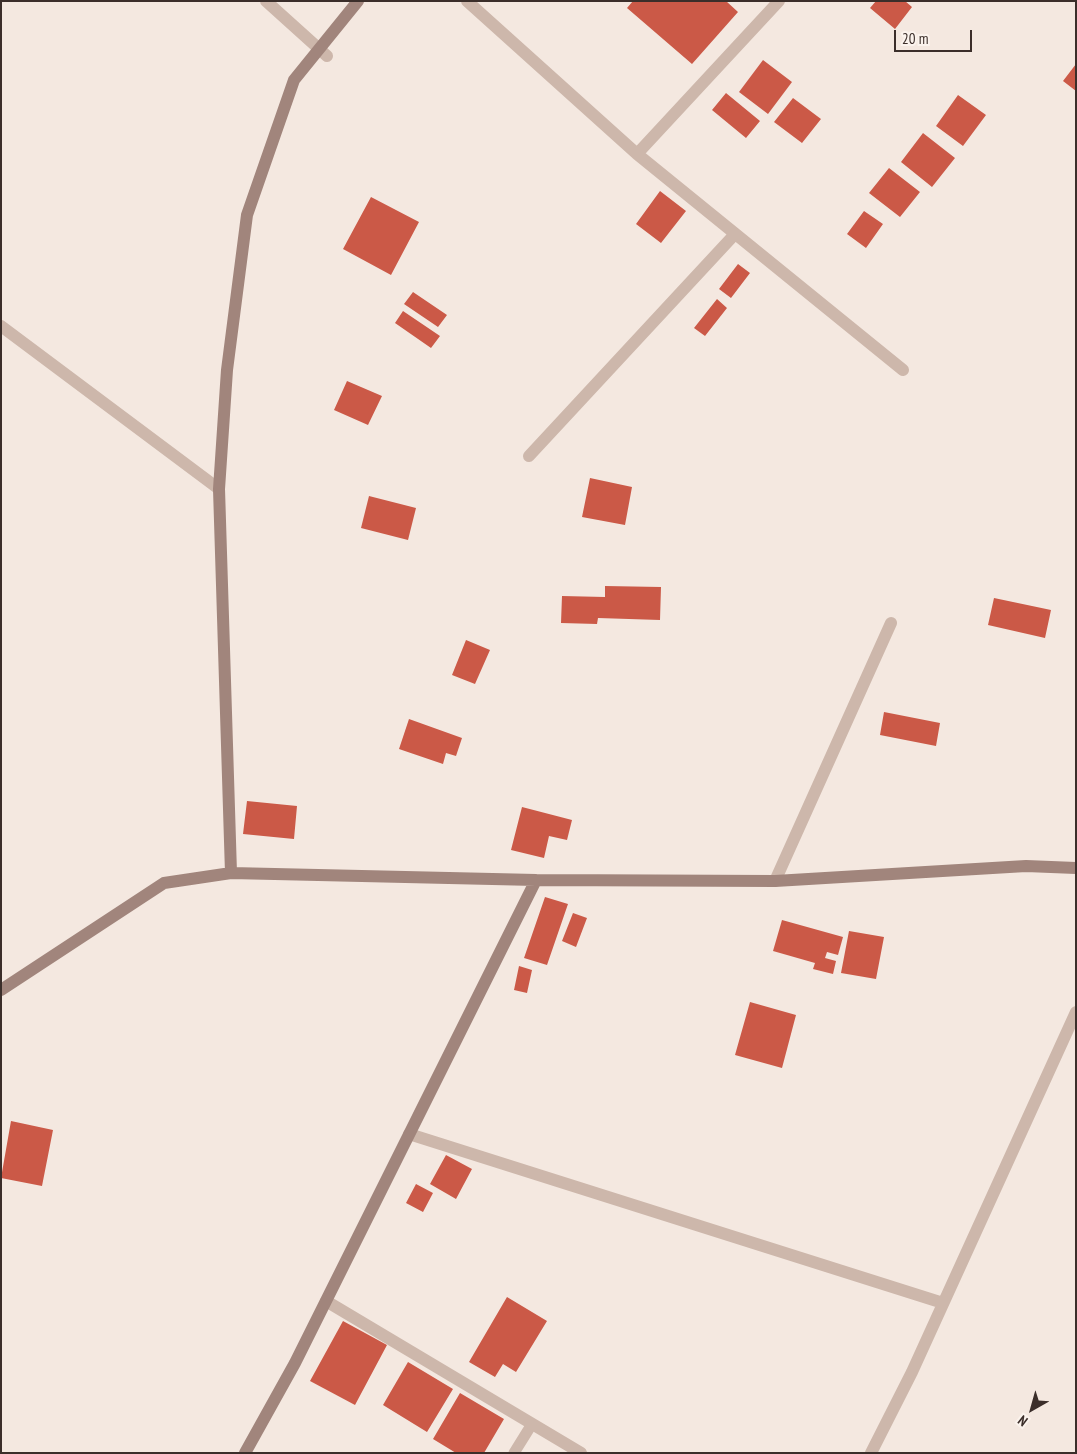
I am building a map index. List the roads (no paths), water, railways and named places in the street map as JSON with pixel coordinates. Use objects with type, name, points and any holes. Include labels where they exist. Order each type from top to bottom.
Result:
[{"type":"main road","points":[[231,873],[219,489],[227,370],[247,215],[294,80],[323,52],[358,1]]},
{"type":"main road","points":[[1,990],[164,883],[231,873],[536,880],[775,881],[1026,866],[1076,868]]},
{"type":"main road","points":[[245,1453],[326,1301],[536,880]]},
{"type":"street","points":[[266,1],[323,52]]},
{"type":"street","points":[[467,1],[637,154],[903,370]]},
{"type":"street","points":[[637,154],[778,1]]},
{"type":"street","points":[[529,456],[735,234]]},
{"type":"street","points":[[1,326],[219,489]]},
{"type":"street","points":[[775,881],[891,623]]},
{"type":"street","points":[[871,1453],[912,1372],[1076,1012]]},
{"type":"street","points":[[409,1134],[943,1303]]},
{"type":"street","points":[[326,1301],[581,1453]]},
{"type":"lane","points":[[514,1453],[532,1424]]}]
